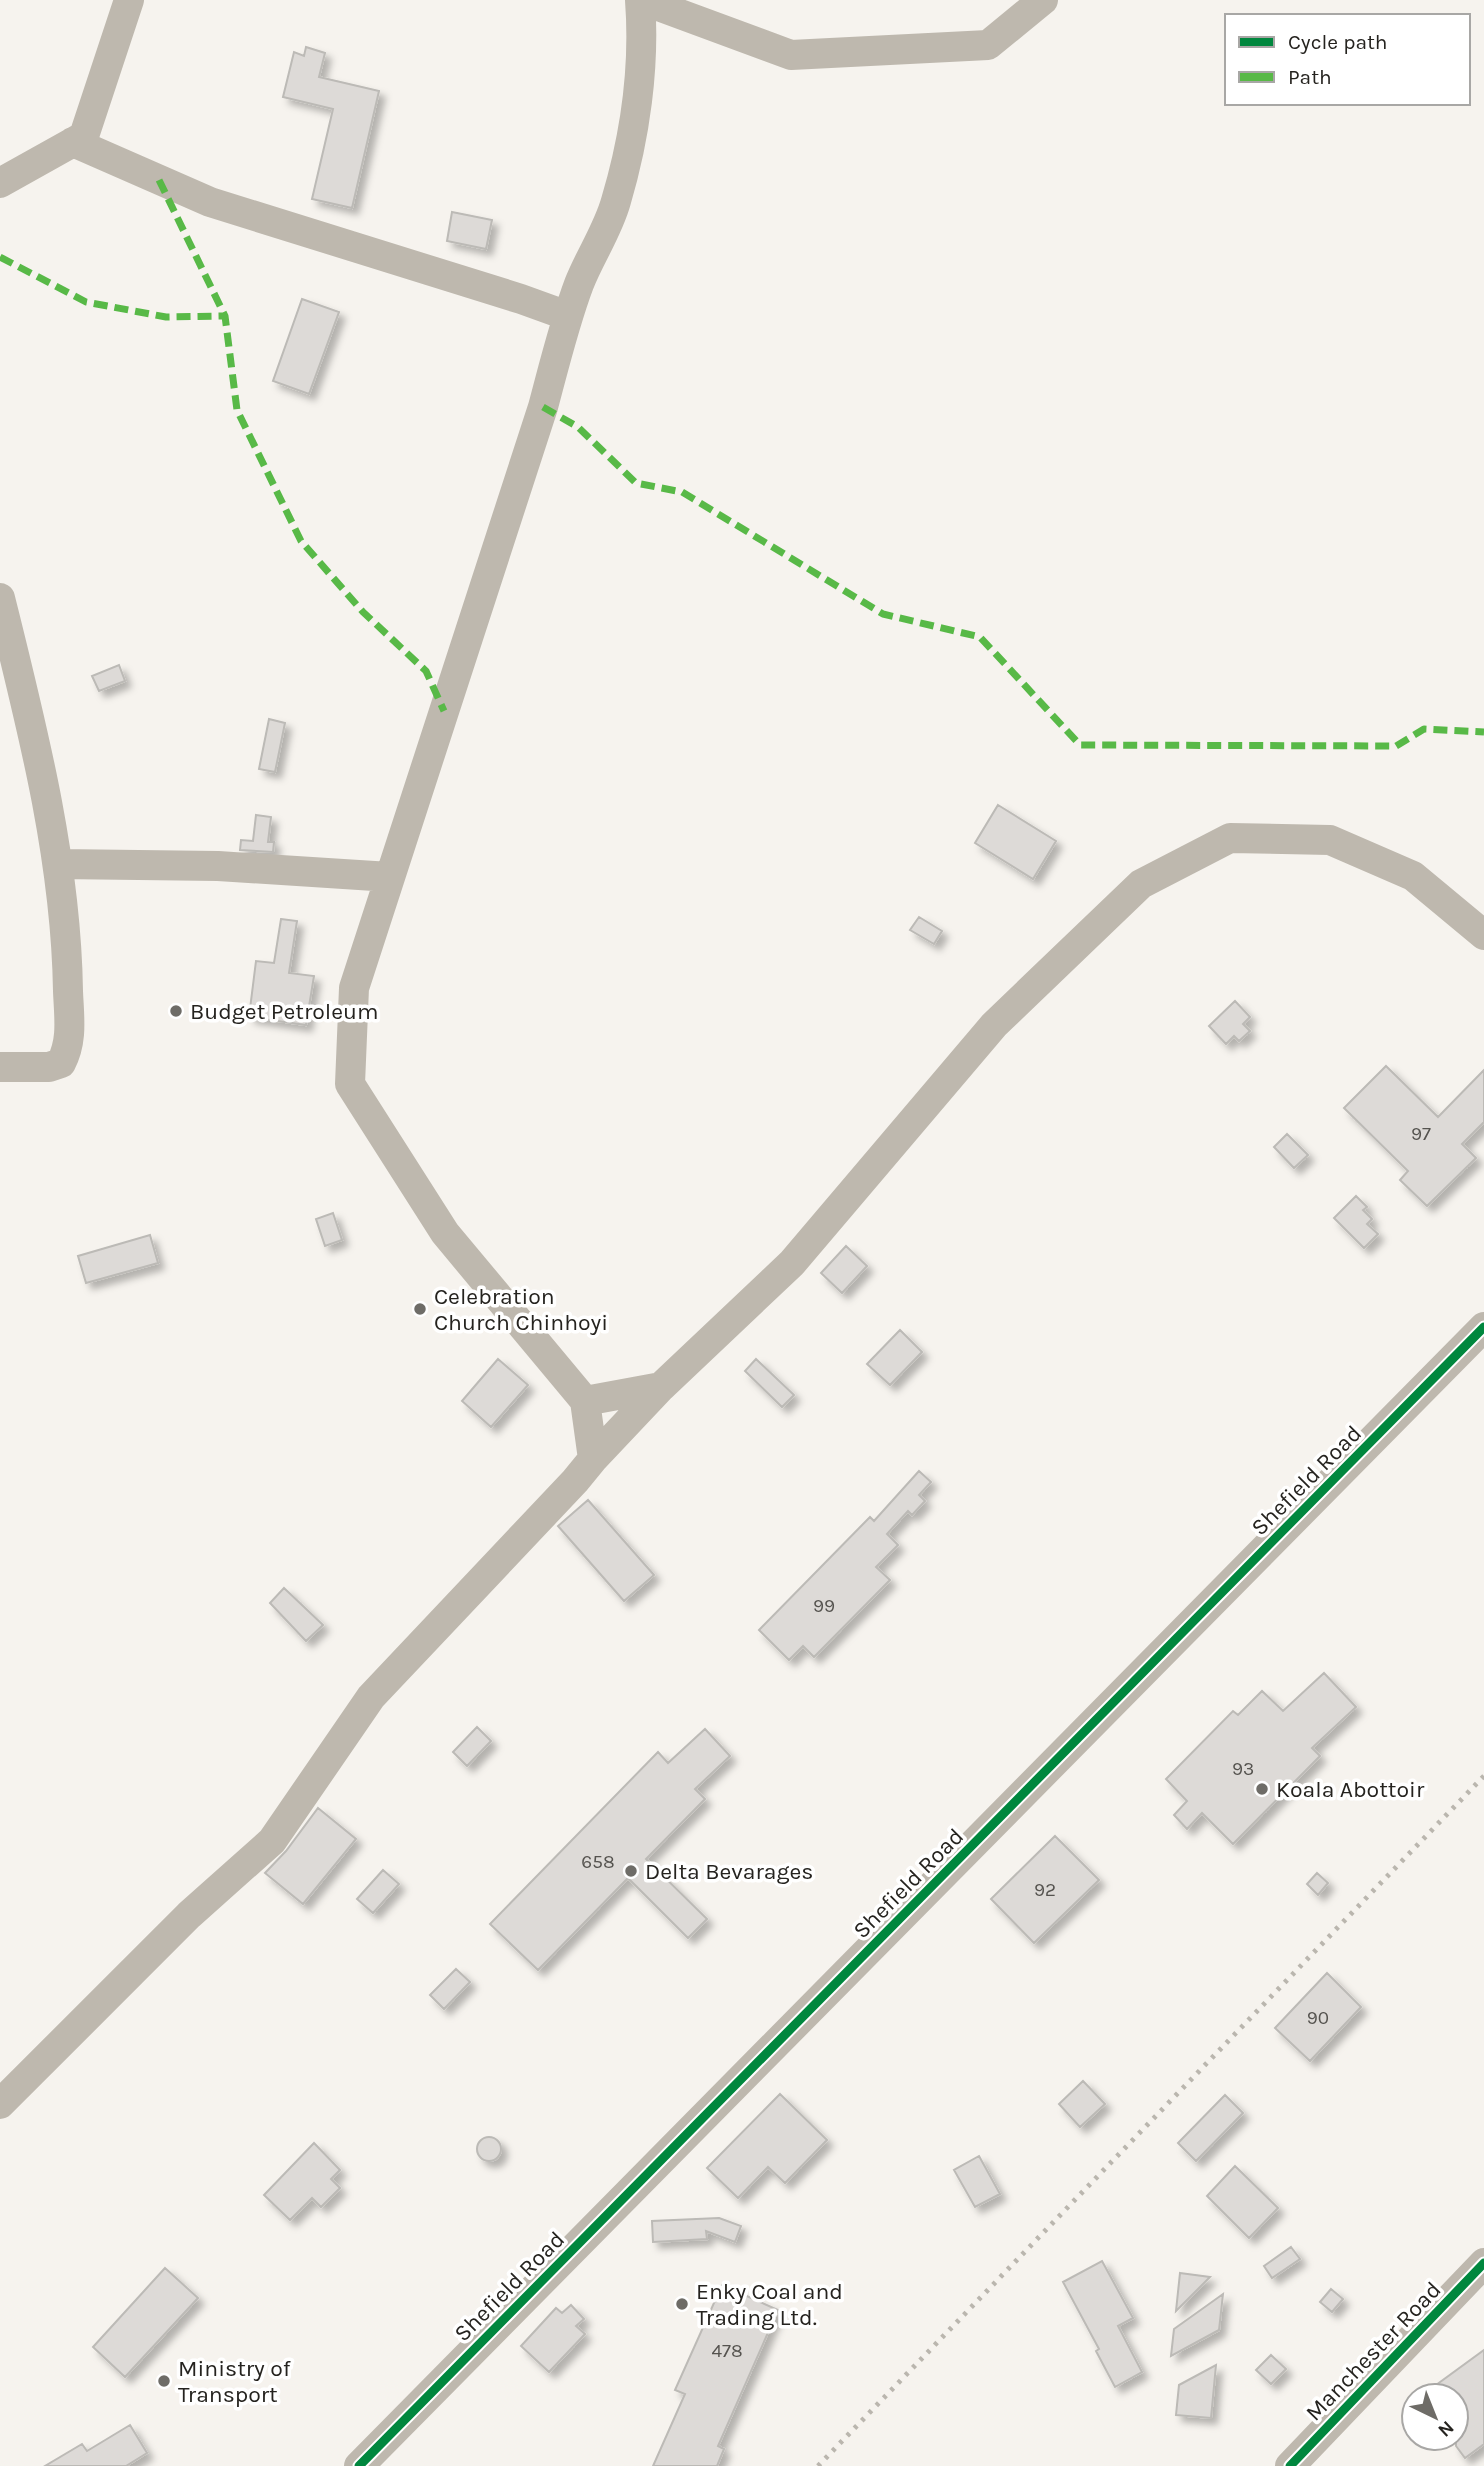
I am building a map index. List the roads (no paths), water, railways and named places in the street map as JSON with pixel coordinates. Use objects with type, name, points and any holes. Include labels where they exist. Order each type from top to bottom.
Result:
[{"type":"street","points":[[593,1459],[585,1401],[445,1233],[350,1084],[354,989],[543,407],[568,317],[580,283],[616,203],[634,123],[643,37],[641,0],[791,55],[988,45],[1043,0]]},
{"type":"street","points":[[0,183],[84,136],[120,3]]},
{"type":"street","points":[[73,142],[209,202],[521,299],[568,317]]},
{"type":"street","points":[[0,598],[59,864],[68,941],[69,1047],[61,1063],[49,1067],[0,1067]]},
{"type":"street","points":[[0,2104],[188,1915],[272,1841],[371,1697],[662,1387],[792,1263],[994,1025],[1141,884],[1230,838],[1330,840],[1413,876],[1484,935]]},
{"type":"street","points":[[59,864],[218,866],[390,877]]},
{"type":"street","name":"Shefield Road","points":[[359,2466],[1484,1327]]},
{"type":"street","points":[[585,1401],[662,1387]]},
{"type":"street","name":"Manchester Road","points":[[1290,2466],[1484,2263]]},
{"type":"railway","points":[[818,2466],[1484,1776]]},
{"type":"place","name":"Budget Petroleum","points":[[176,1011]]},
{"type":"place","name":"Celebration Church Chinhoyi","points":[[420,1309]]},
{"type":"place","name":"Koala Abottoir","points":[[1262,1789]]},
{"type":"place","name":"Delta Bevarages","points":[[631,1871]]},
{"type":"place","name":"Enky Coal and Trading Ltd.","points":[[682,2304]]},
{"type":"place","name":"Ministry of Transport","points":[[164,2381]]}]
